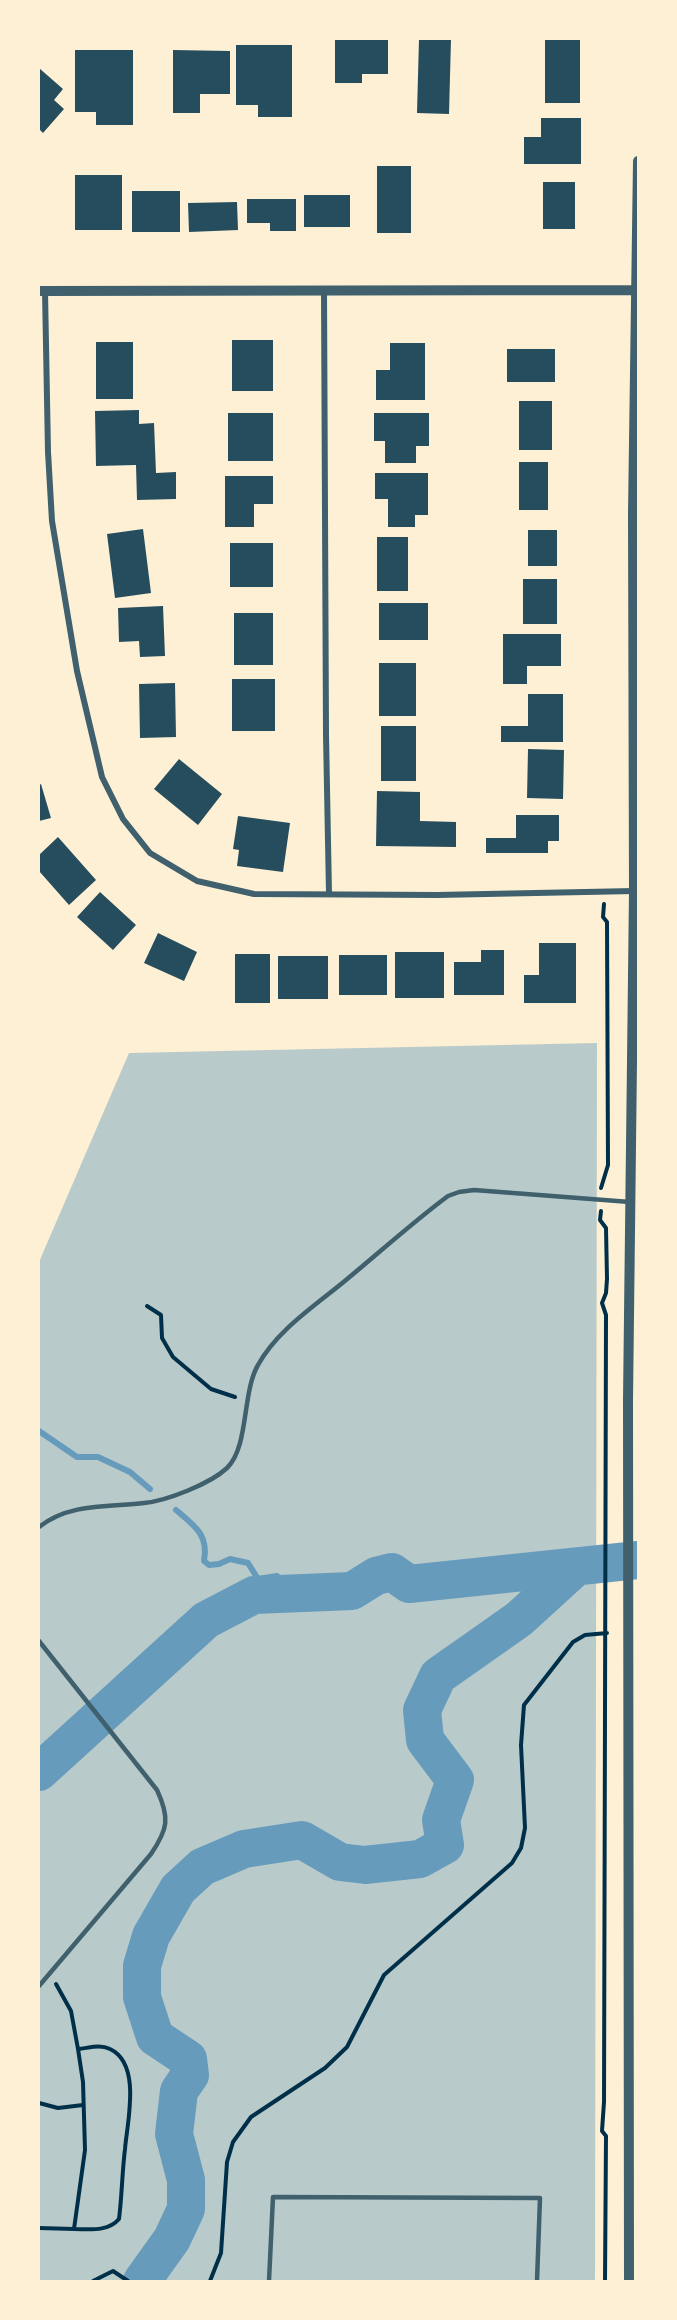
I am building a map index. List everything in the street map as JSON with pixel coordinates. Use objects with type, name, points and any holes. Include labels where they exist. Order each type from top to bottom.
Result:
[{"type":"street","points":[[629,2281],[628,1400],[636,667],[635,290],[638,161]]},
{"type":"street","points":[[633,891],[437,895],[254,894],[197,881],[150,853],[123,819],[102,777],[77,671],[52,521],[42,291],[635,290]]},
{"type":"street","points":[[324,291],[329,894]]},
{"type":"lane","points":[[39,1527],[58,1515],[75,1510],[165,1499],[213,1478],[227,1468],[237,1452],[256,1368],[274,1343],[448,1196],[474,1190],[630,1202]]},
{"type":"lane","points":[[39,1641],[157,1790],[167,1819],[165,1830],[151,1854],[39,1986]]},
{"type":"lane","points":[[269,2281],[273,2197],[540,2198],[537,2281]]},
{"type":"path","points":[[604,891],[603,916],[607,922],[608,980],[608,1165],[602,1188],[600,1220],[606,1228],[608,1279],[602,1303],[606,1315],[602,2131],[606,2136],[605,2281]]},
{"type":"path","points":[[147,1306],[161,1315],[162,1338],[173,1357],[211,1389],[248,1400]]},
{"type":"path","points":[[210,2281],[220,2253],[227,2162],[233,2142],[251,2117],[325,2068],[347,2047],[384,1975],[512,1863],[521,1848],[525,1828],[521,1745],[524,1705],[573,1642],[585,1635],[617,1633]]},
{"type":"path","points":[[50,1974],[71,2011],[78,2049],[85,2150],[74,2229]]},
{"type":"path","points":[[39,2228],[104,2228],[114,2226],[119,2219],[131,2102],[127,2069],[120,2057],[112,2050],[101,2046],[78,2049]]},
{"type":"path","points":[[39,2103],[58,2108],[83,2105]]},
{"type":"path","points":[[93,2281],[113,2271],[128,2281]]},
{"type":"shaded area","points":[[597,1043],[595,2281],[39,2281],[39,1262],[129,1053]]},
{"type":"building","points":[[335,39],[388,39],[388,74],[362,74],[362,83],[335,83]]},
{"type":"building","points":[[419,39],[451,39],[449,114],[417,113]]},
{"type":"building","points":[[545,39],[580,39],[580,103],[545,103]]},
{"type":"building","points":[[236,45],[292,45],[292,117],[258,117],[258,105],[236,105]]},
{"type":"building","points":[[75,50],[133,50],[133,125],[96,125],[96,112],[75,112]]},
{"type":"building","points":[[173,50],[230,51],[230,94],[200,94],[200,113],[173,113]]},
{"type":"building","points":[[39,68],[63,89],[54,100],[64,109],[43,133],[39,129]]},
{"type":"building","points":[[541,118],[581,118],[581,164],[524,164],[524,137],[541,137]]},
{"type":"building","points":[[377,166],[411,166],[411,233],[377,233]]},
{"type":"building","points":[[75,175],[122,175],[122,230],[75,230]]},
{"type":"building","points":[[543,182],[575,182],[575,229],[543,229]]},
{"type":"building","points":[[132,191],[180,191],[180,232],[132,232]]},
{"type":"building","points":[[304,195],[350,195],[350,227],[304,227]]},
{"type":"building","points":[[247,199],[296,199],[296,231],[270,231],[270,223],[247,223]]},
{"type":"building","points":[[237,202],[238,230],[189,232],[188,203]]},
{"type":"building","points":[[232,340],[273,340],[273,391],[232,391]]},
{"type":"building","points":[[96,342],[133,342],[133,399],[96,399]]},
{"type":"building","points":[[390,343],[425,343],[425,400],[376,400],[376,370],[390,370]]},
{"type":"building","points":[[507,349],[555,349],[555,382],[507,382]]},
{"type":"building","points":[[519,401],[552,401],[552,450],[519,450]]},
{"type":"building","points":[[139,410],[139,424],[154,423],[156,473],[176,472],[176,499],[137,500],[136,465],[96,466],[95,411]]},
{"type":"building","points":[[228,413],[273,413],[273,461],[228,461]]},
{"type":"building","points":[[374,413],[429,413],[429,446],[416,446],[416,463],[385,463],[385,441],[374,441]]},
{"type":"building","points":[[519,462],[548,462],[548,510],[519,510]]},
{"type":"building","points":[[375,473],[428,473],[428,515],[415,515],[415,527],[388,527],[388,499],[375,499]]},
{"type":"building","points":[[225,476],[273,476],[273,504],[254,504],[254,527],[225,527]]},
{"type":"building","points":[[143,529],[151,593],[115,598],[107,534]]},
{"type":"building","points":[[528,530],[557,530],[557,566],[528,566]]},
{"type":"building","points":[[377,537],[408,537],[408,591],[377,591]]},
{"type":"building","points":[[230,543],[273,543],[273,587],[230,587]]},
{"type":"building","points":[[523,579],[557,579],[557,624],[523,624]]},
{"type":"building","points":[[379,603],[428,603],[428,640],[379,640]]},
{"type":"building","points":[[163,606],[165,656],[140,657],[139,641],[119,642],[118,608]]},
{"type":"building","points":[[234,613],[273,613],[273,665],[234,665]]},
{"type":"building","points":[[503,634],[561,634],[561,666],[527,666],[527,684],[503,684]]},
{"type":"building","points":[[379,663],[416,663],[416,716],[379,716]]},
{"type":"building","points":[[232,679],[275,679],[275,731],[232,731]]},
{"type":"building","points":[[175,683],[176,737],[140,738],[139,684]]},
{"type":"building","points":[[528,694],[563,694],[563,742],[501,742],[501,726],[528,726]]},
{"type":"building","points":[[381,726],[416,726],[416,781],[381,781]]},
{"type":"building","points":[[528,749],[564,750],[563,799],[527,798]]},
{"type":"building","points":[[179,759],[222,794],[198,825],[154,789]]},
{"type":"building","points":[[41,784],[51,818],[39,821],[39,785]]},
{"type":"building","points":[[377,791],[420,792],[420,821],[456,822],[456,847],[376,846]]},
{"type":"building","points":[[516,815],[559,815],[559,841],[548,841],[548,853],[486,853],[486,838],[516,838]]},
{"type":"building","points":[[238,816],[290,823],[283,872],[237,866],[239,850],[233,849]]},
{"type":"building","points":[[58,837],[96,880],[69,905],[39,871],[39,855]]},
{"type":"building","points":[[100,892],[136,925],[113,950],[77,917]]},
{"type":"building","points":[[158,933],[197,952],[184,981],[144,963]]},
{"type":"building","points":[[539,943],[576,943],[576,1003],[524,1003],[524,975],[539,975]]},
{"type":"building","points":[[481,950],[504,950],[504,995],[454,995],[454,962],[481,962]]},
{"type":"building","points":[[395,952],[444,952],[444,998],[395,998]]},
{"type":"building","points":[[235,954],[270,954],[270,1003],[235,1003]]},
{"type":"building","points":[[339,955],[387,955],[387,995],[339,995]]},
{"type":"building","points":[[278,956],[328,956],[328,999],[278,999]]},
{"type":"waterway","points":[[39,1431],[77,1457],[98,1457],[130,1472],[150,1489]]},
{"type":"waterway","points":[[176,1510],[199,1532],[204,1544],[204,1561],[209,1565],[230,1559],[248,1563],[258,1579],[277,1576],[293,1593]]},
{"type":"waterway","points":[[39,1772],[206,1620],[254,1595],[352,1591],[376,1576],[392,1572],[409,1584],[638,1560]]},
{"type":"waterway","points":[[142,2281],[172,2239],[186,2209],[186,2180],[174,2134],[179,2091],[190,2075],[188,2059],[155,2037],[142,1997],[142,1966],[151,1936],[178,1889],[202,1867],[244,1849],[302,1840],[340,1862],[365,1865],[420,1859],[445,1845],[441,1820],[455,1780],[425,1740],[422,1710],[438,1676],[519,1619],[576,1567]]}]
